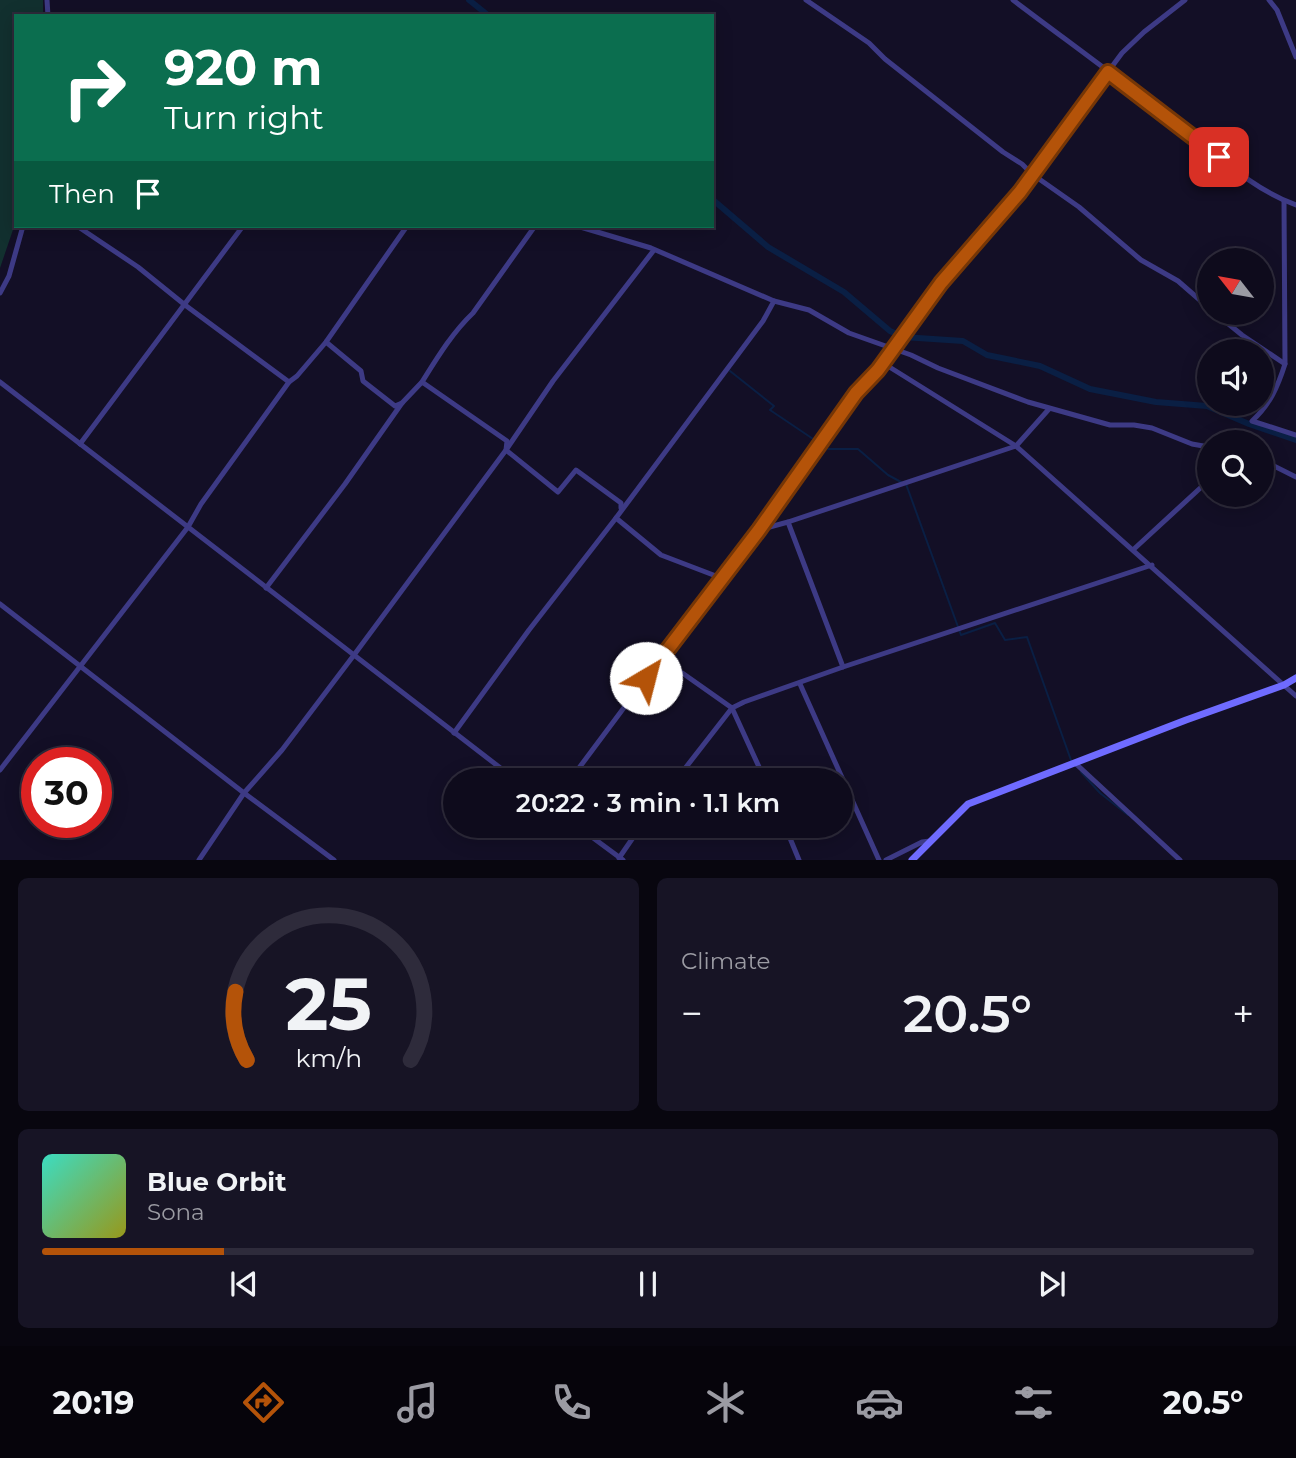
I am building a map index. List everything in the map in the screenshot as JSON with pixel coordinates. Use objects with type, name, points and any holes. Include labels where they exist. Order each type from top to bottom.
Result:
[{"type":"street","points":[[806,0],[869,43],[884,59],[1032,174],[1079,207],[1141,260],[1178,281],[1197,298]]},
{"type":"street","points":[[1013,0],[1248,180],[1296,205]]},
{"type":"street","points":[[579,768],[719,579],[759,530],[856,393],[878,370],[941,283],[1020,192],[1122,53],[1185,0]]},
{"type":"street","points":[[1269,0],[1277,10],[1296,57]]},
{"type":"street","points":[[1284,201],[1285,364],[1273,396],[1264,410],[1252,421],[1296,435]]},
{"type":"street","points":[[0,293],[9,275],[22,228]]},
{"type":"street","points":[[80,228],[138,267],[289,382]]},
{"type":"street","points":[[80,444],[242,228]]},
{"type":"street","points":[[0,770],[188,527],[201,504],[289,382],[326,342],[406,228]]},
{"type":"street","points":[[265,588],[345,484],[402,403],[422,382],[439,355],[474,313],[534,228]]},
{"type":"street","points":[[585,228],[654,250],[774,300],[809,310],[849,333],[1049,409],[1110,425],[1152,428],[1197,445]]},
{"type":"street","points":[[199,859],[244,793],[282,750],[354,656],[506,450],[553,381],[654,250]]},
{"type":"street","points":[[454,733],[763,321],[774,300]]},
{"type":"street","points":[[1231,326],[1285,364]]},
{"type":"street","points":[[326,342],[361,371],[363,381],[395,406],[402,403]]},
{"type":"street","points":[[883,363],[1016,446],[1296,696]]},
{"type":"street","points":[[0,382],[500,768]]},
{"type":"street","points":[[422,382],[507,441],[506,450]]},
{"type":"street","points":[[759,530],[1016,446],[1049,409]]},
{"type":"street","points":[[506,450],[558,492],[576,470],[621,503],[621,508]]},
{"type":"street","points":[[1274,466],[1296,477]]},
{"type":"street","points":[[1134,550],[1197,491]]},
{"type":"street","points":[[616,517],[661,555],[719,579]]},
{"type":"street","points":[[788,522],[843,667]]},
{"type":"street","points":[[685,768],[732,708],[744,702],[1149,566]]},
{"type":"street","points":[[0,604],[244,793],[334,859]]},
{"type":"street","points":[[662,658],[722,704],[732,708],[760,768]]},
{"type":"street","points":[[912,859],[968,804],[1284,685],[1296,678]]},
{"type":"street","points":[[800,684],[879,859]]},
{"type":"street","points":[[1073,764],[1178,859]]},
{"type":"street","points":[[593,838],[620,859],[633,838]]},
{"type":"street","points":[[790,838],[799,859]]},
{"type":"street","points":[[886,859],[922,842],[930,841]]},
{"type":"green space","points":[[0,0],[43,0],[43,14],[14,14],[14,227],[0,268]]},
{"type":"waterway","points":[[469,0],[486,14]]},
{"type":"waterway","points":[[714,201],[768,247],[844,292],[890,331],[903,337],[963,341],[987,355],[1040,366],[1090,389],[1156,402],[1207,406],[1296,440]]},
{"type":"waterway","points":[[730,371],[774,406],[770,410],[828,449],[858,449],[888,475],[901,482]]},
{"type":"waterway","points":[[906,484],[961,635],[995,623],[1005,640],[1027,637],[1072,763]]},
{"type":"waterway","points":[[1081,772],[1100,793],[1128,815]]},
{"type":"route","points":[[646,678],[759,530],[856,393],[878,370],[941,283],[1020,192],[1108,72],[1219,157]]}]
